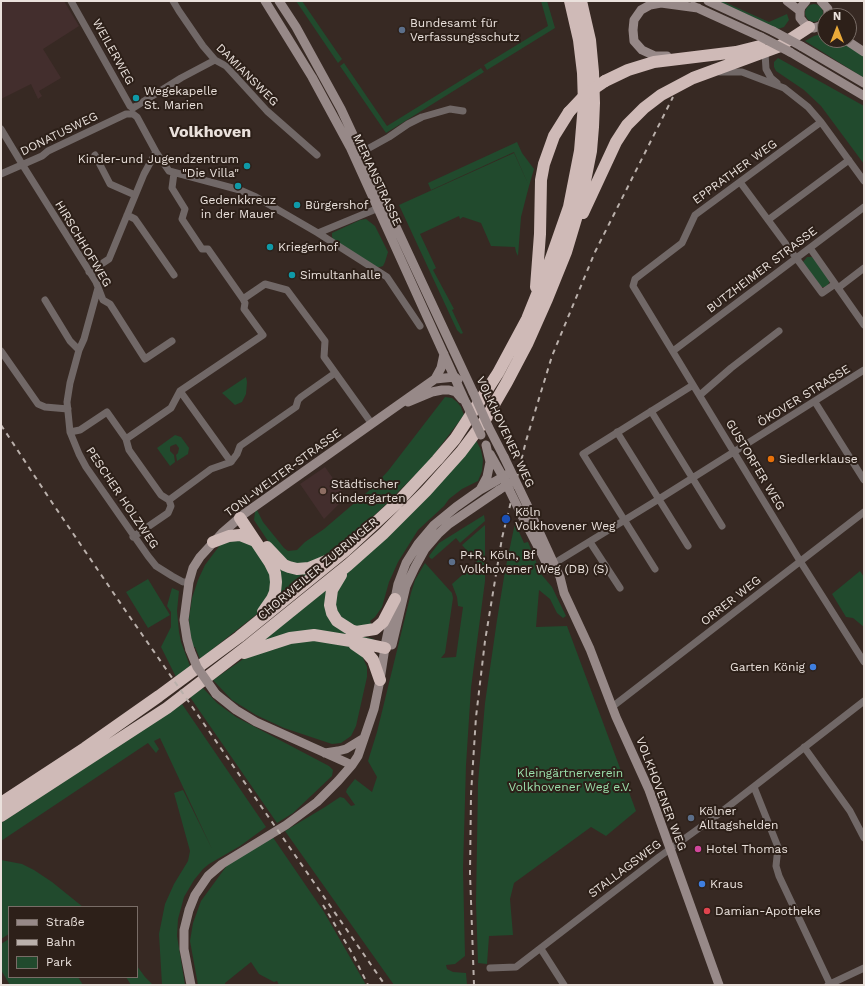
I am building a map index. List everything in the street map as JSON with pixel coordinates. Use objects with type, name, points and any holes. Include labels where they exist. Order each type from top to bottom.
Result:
[{"type":"highway","name":"CHORWEILER ZUBRINGER","points":[[1,803],[85,748],[239,637],[345,551],[397,503],[455,439],[498,373],[527,319],[558,241],[569,207],[580,151],[584,104],[583,72],[576,26],[570,1]]},
{"type":"highway","name":"CHORWEILER ZUBRINGER","points":[[1,816],[167,708],[348,565],[383,534],[426,491],[462,452],[485,420],[527,344],[566,252],[578,212],[591,151],[593,127],[593,72],[590,40],[581,1]]},
{"type":"highway","points":[[527,319],[534,294],[538,270],[541,180],[544,164],[554,136],[569,112],[586,94],[605,81],[628,70],[654,62],[752,49],[768,43],[798,27],[803,11]]},
{"type":"highway","points":[[566,252],[606,161],[616,142],[628,125],[644,108],[661,95],[693,78],[780,46],[803,11]]},
{"type":"highway","points":[[242,516],[274,556],[284,566],[297,569],[309,568],[322,564],[345,551]]},
{"type":"highway","points":[[239,637],[267,608],[275,592],[276,582],[275,573],[255,541],[242,516]]},
{"type":"highway","points":[[213,542],[229,536],[240,535],[255,541]]},
{"type":"highway","points":[[348,565],[332,590],[330,605],[332,613],[340,624],[356,632],[378,638],[389,645]]},
{"type":"highway","points":[[356,632],[376,629],[383,622],[395,599]]},
{"type":"highway","points":[[233,656],[290,638],[314,635],[389,645]]},
{"type":"highway","points":[[346,640],[360,647],[373,660],[380,680]]},
{"type":"street","name":"WEILERWEG","points":[[71,1],[90,32],[130,106],[133,108],[181,78],[215,60]]},
{"type":"street","name":"DAMIANSWEG","points":[[173,1],[203,46],[215,60],[226,66],[267,111],[318,155]]},
{"type":"street","name":"MERIANSTRASSE","points":[[265,1],[312,77],[350,147],[455,377]]},
{"type":"street","name":"MERIANSTRASSE","points":[[279,1],[296,27],[341,108],[462,369]]},
{"type":"street","points":[[680,1],[761,37],[790,52],[864,96]]},
{"type":"street","points":[[708,1],[773,31],[864,82]]},
{"type":"street","points":[[786,1],[803,11],[814,28],[817,27]]},
{"type":"street","points":[[698,8],[661,3],[650,5],[641,10],[634,20],[634,41],[642,50],[655,56],[710,55]]},
{"type":"street","points":[[765,52],[766,69],[771,78],[808,108],[821,122],[864,181]]},
{"type":"street","points":[[693,78],[714,72],[742,72],[784,88]]},
{"type":"street","points":[[362,152],[422,117],[450,109],[463,111]]},
{"type":"street","name":"DONATUSWEG","points":[[1,174],[126,114],[137,116],[156,152]]},
{"type":"street","name":"EPPRATHER WEG","points":[[635,279],[682,243],[695,215],[821,122]]},
{"type":"street","name":"HIRSCHHOFWEG","points":[[1,129],[96,282],[104,300],[110,304],[145,360],[172,341]]},
{"type":"street","points":[[156,152],[169,171],[240,190],[256,197],[387,277],[392,282],[420,326]]},
{"type":"street","points":[[89,272],[109,259],[135,195],[156,152]]},
{"type":"street","points":[[95,155],[110,184],[135,195]]},
{"type":"street","points":[[768,220],[849,160]]},
{"type":"street","points":[[126,439],[171,408],[180,391],[263,335],[244,310],[245,303],[243,299],[208,249],[202,248],[182,219],[185,209],[172,188],[174,173]]},
{"type":"street","points":[[740,182],[822,293],[864,268]]},
{"type":"street","points":[[318,234],[387,205]]},
{"type":"street","name":"BUTZHEIMER STRASSE","points":[[673,351],[864,207]]},
{"type":"street","points":[[127,215],[134,219],[174,275]]},
{"type":"street","points":[[810,248],[864,325]]},
{"type":"street","name":"GUSTORFER WEG","points":[[635,279],[633,286],[800,561],[864,662]]},
{"type":"street","points":[[243,299],[265,284],[288,290],[325,342],[324,355],[335,373],[372,424]]},
{"type":"street","name":"PESCHER HOLZWEG","points":[[98,288],[70,383],[68,409],[70,432],[86,467],[133,537],[156,566],[183,582],[188,582]]},
{"type":"street","points":[[45,300],[70,342],[79,350]]},
{"type":"street","points":[[700,395],[731,368],[779,331]]},
{"type":"street","points":[[1,351],[38,404],[45,407],[68,409]]},
{"type":"street","points":[[435,379],[441,368],[444,354]]},
{"type":"street","points":[[455,377],[458,369],[458,360]]},
{"type":"street","name":"VOLKHOVENER WEG","points":[[462,369],[504,457],[505,478],[527,505],[552,567],[554,579],[564,592],[590,649],[612,707],[649,790],[719,985]]},
{"type":"street","name":"ÖKOVER STRASSE","points":[[552,567],[864,370]]},
{"type":"street","points":[[169,500],[211,470],[231,462],[235,458],[240,446],[296,407],[301,396],[335,373]]},
{"type":"street","points":[[435,379],[455,377],[473,392]]},
{"type":"street","name":"TONI-WELTER-STRASSE","points":[[398,406],[449,384],[455,377]]},
{"type":"street","name":"VOLKHOVENER WEG","points":[[455,377],[481,435],[505,478],[522,516],[552,567]]},
{"type":"street","name":"TONI-WELTER-STRASSE","points":[[352,765],[256,722],[236,710],[216,694],[197,667],[187,639],[184,620],[188,582],[193,568],[200,557],[213,542],[242,516],[435,379]]},
{"type":"street","points":[[655,569],[583,454],[693,385]]},
{"type":"street","name":"TONI-WELTER-STRASSE","points":[[432,392],[449,390],[456,392],[466,403]]},
{"type":"street","points":[[180,391],[231,462]]},
{"type":"street","points":[[815,402],[864,480]]},
{"type":"street","points":[[651,411],[722,526]]},
{"type":"street","points":[[70,432],[80,430],[107,412],[126,439],[129,450],[161,495],[169,500],[171,506],[168,513],[133,537]]},
{"type":"street","points":[[617,432],[688,546]]},
{"type":"street","points":[[480,490],[487,477],[490,462],[486,445]]},
{"type":"street","points":[[389,645],[398,584],[406,563],[418,544],[434,526],[456,507],[480,490],[505,478]]},
{"type":"street","points":[[191,985],[184,948],[184,930],[189,910],[195,895],[208,876],[222,864],[286,825],[317,802],[352,765],[358,756],[374,709],[389,645],[406,586],[415,567],[425,549],[438,534],[449,524],[494,493],[505,478]]},
{"type":"street","name":"ORRER WEG","points":[[612,707],[864,512]]},
{"type":"street","points":[[590,542],[620,588]]},
{"type":"street","name":"STALLAGSWEG","points":[[490,968],[516,967],[669,849],[754,787],[864,701]]},
{"type":"street","points":[[325,753],[346,749],[364,738]]},
{"type":"street","points":[[804,747],[850,811],[864,838]]},
{"type":"street","points":[[754,787],[778,847],[776,866],[779,876],[829,984],[864,968]]},
{"type":"street","points":[[541,949],[564,985]]},
{"type":"shaded area","points":[[1,1],[64,1],[79,26],[43,49],[61,78],[39,91],[42,96],[38,99],[31,84],[1,99]]},
{"type":"shaded area","name":"Städtischer Kindergarten","points":[[325,467],[346,497],[324,519],[300,484]]},
{"type":"green space","points":[[296,1],[302,1],[342,59],[338,63]]},
{"type":"green space","points":[[541,1],[547,1],[555,28],[487,70],[484,65],[548,26]]},
{"type":"green space","points":[[718,1],[722,1],[769,22],[787,14],[789,20],[784,27],[778,29]]},
{"type":"green space","points":[[810,4],[818,4],[822,8],[817,8],[817,22],[810,22],[807,20],[805,17],[805,9],[807,6]]},
{"type":"green space","points":[[817,35],[817,48],[852,48],[864,56],[864,78],[805,41]]},
{"type":"green space","points":[[778,58],[864,106],[864,164],[821,106],[804,90],[776,71],[774,62]]},
{"type":"green space","points":[[344,63],[387,126],[481,68],[484,72],[386,133],[340,66]]},
{"type":"green space","points":[[517,142],[522,153],[534,169],[529,186],[514,152],[431,190],[428,183]]},
{"type":"green space","points":[[514,153],[529,186],[521,217],[518,256],[515,247],[491,246],[481,223],[463,217],[460,219],[459,216],[420,234],[436,268],[433,270],[454,309],[452,310],[463,333],[461,334],[457,330],[399,205]]},
{"type":"green space","points":[[366,219],[375,226],[388,252],[383,266],[380,267],[376,267],[333,240],[332,233],[360,220]]},
{"type":"green space","points":[[807,257],[812,257],[814,259],[829,279],[829,283],[826,287],[821,287],[803,262]]},
{"type":"green space","points":[[246,377],[246,394],[242,402],[235,405],[222,393]]},
{"type":"green space","points":[[445,397],[452,398],[457,402],[464,415],[429,461],[379,511],[339,546],[315,562],[293,564],[276,553],[254,520],[255,512],[257,510],[263,522],[284,548],[288,551],[297,550],[372,488],[388,471]]},
{"type":"green space","points":[[175,435],[181,437],[189,448],[188,454],[177,461],[176,455],[179,448],[176,444],[171,446],[170,451],[174,455],[175,462],[170,466],[157,448]]},
{"type":"green space","points":[[476,440],[481,450],[483,460],[482,471],[478,481],[462,489],[449,499],[444,506],[418,530],[398,562],[389,582],[382,607],[370,621],[372,626],[353,629],[333,608],[341,579]]},
{"type":"green space","points":[[484,515],[485,521],[460,543],[456,538],[432,559],[430,558],[429,556],[439,543]]},
{"type":"green space","name":"Kleingärtnerverein Volkhovener Weg e.V.","points":[[515,523],[524,543],[528,542],[541,574],[552,587],[566,616],[563,618],[557,613],[550,599],[539,590],[536,627],[567,626],[636,811],[606,836],[591,827],[514,883],[510,899],[513,935],[489,936],[487,964],[478,963],[476,903],[478,783],[485,703],[505,571]]},
{"type":"green space","points":[[485,525],[485,581],[471,688],[466,765],[463,869],[465,956],[455,964],[446,965],[447,969],[453,972],[466,973],[467,985],[394,985],[285,831],[340,797],[344,798],[351,806],[355,805],[346,792],[355,779],[372,792],[377,777],[368,761],[377,732],[415,580],[425,563],[452,593],[453,598],[445,653],[441,658],[456,657],[463,607],[458,606],[457,597],[452,584],[477,562],[462,545]]},
{"type":"green space","points":[[230,538],[252,543],[274,581],[262,610],[200,659],[195,647],[193,648],[190,632],[189,618],[192,598],[205,565],[220,545]]},
{"type":"green space","points":[[275,568],[316,570],[273,603]]},
{"type":"green space","points":[[860,571],[864,577],[864,627],[853,618],[846,617],[832,594]]},
{"type":"green space","points":[[334,578],[327,599],[353,634],[374,639],[373,642],[330,633],[258,645]]},
{"type":"green space","points":[[148,579],[170,615],[148,628],[126,592]]},
{"type":"green space","points":[[172,588],[179,591],[177,611],[179,632],[190,666],[176,677],[161,647],[171,627],[171,612],[167,606]]},
{"type":"green space","points":[[303,639],[353,646],[367,656],[363,658],[367,667],[367,677],[356,726],[351,736],[341,743],[332,744],[284,728],[256,715],[232,700],[213,680],[249,655]]},
{"type":"green space","points":[[203,688],[217,703],[236,717],[329,766],[333,770],[332,776],[293,813],[277,823],[190,697]]},
{"type":"green space","points":[[182,704],[266,827],[240,846],[209,864],[194,880],[184,897],[178,919],[177,936],[185,985],[162,985],[159,934],[165,904],[174,884],[188,861],[190,851],[174,793],[183,790],[212,849],[160,738],[154,741],[159,749],[156,753],[148,743],[1,841],[1,823]]},
{"type":"green space","points":[[272,836],[324,912],[366,985],[279,985],[277,981],[274,982],[259,974],[251,962],[225,983],[225,985],[198,985],[190,941],[193,923],[201,901],[228,864]]},
{"type":"green space","points":[[1,860],[22,864],[34,870],[52,882],[82,906],[8,906],[8,935],[1,939]]},
{"type":"green space","points":[[8,940],[8,978],[79,978],[83,985],[10,985],[1,970],[1,944]]},
{"type":"green space","points":[[138,967],[153,985],[131,985],[127,978],[138,978]]},
{"type":"railway","points":[[474,985],[470,873],[471,794],[476,717],[485,641],[502,538],[526,441],[552,356],[595,252],[673,97]]},
{"type":"railway","points":[[1,425],[123,607],[385,985]]},
{"type":"railway","points":[[323,905],[352,953],[368,985]]},
{"type":"place","name":"Bundesamt für Verfassungsschutz","points":[[402,30]]},
{"type":"place","name":"Wegekapelle St. Marien","points":[[136,98]]},
{"type":"place","name":"Kinder-und Jugendzentrum \"Die Villa\"","points":[[247,166]]},
{"type":"place","name":"Gedenkkreuz in der Mauer","points":[[238,186]]},
{"type":"place","name":"Bürgershof","points":[[297,205]]},
{"type":"place","name":"Kriegerhof","points":[[270,247]]},
{"type":"place","name":"Simultanhalle","points":[[292,275]]},
{"type":"place","name":"Siedlerklause","points":[[771,459]]},
{"type":"place","name":"Städtischer Kindergarten","points":[[323,491]]},
{"type":"place","name":"Köln Volkhovener Weg","points":[[506,519]]},
{"type":"place","name":"P+R, Köln, Bf Volkhovener Weg (DB) (S)","points":[[452,562]]},
{"type":"place","name":"Garten König","points":[[813,667]]},
{"type":"place","name":"Kölner Alltagshelden","points":[[691,818]]},
{"type":"place","name":"Hotel Thomas","points":[[698,849]]},
{"type":"place","name":"Kraus","points":[[702,884]]},
{"type":"place","name":"Damian-Apotheke","points":[[707,911]]},
{"type":"district","name":"Volkhoven","points":[[210,132]]}]
